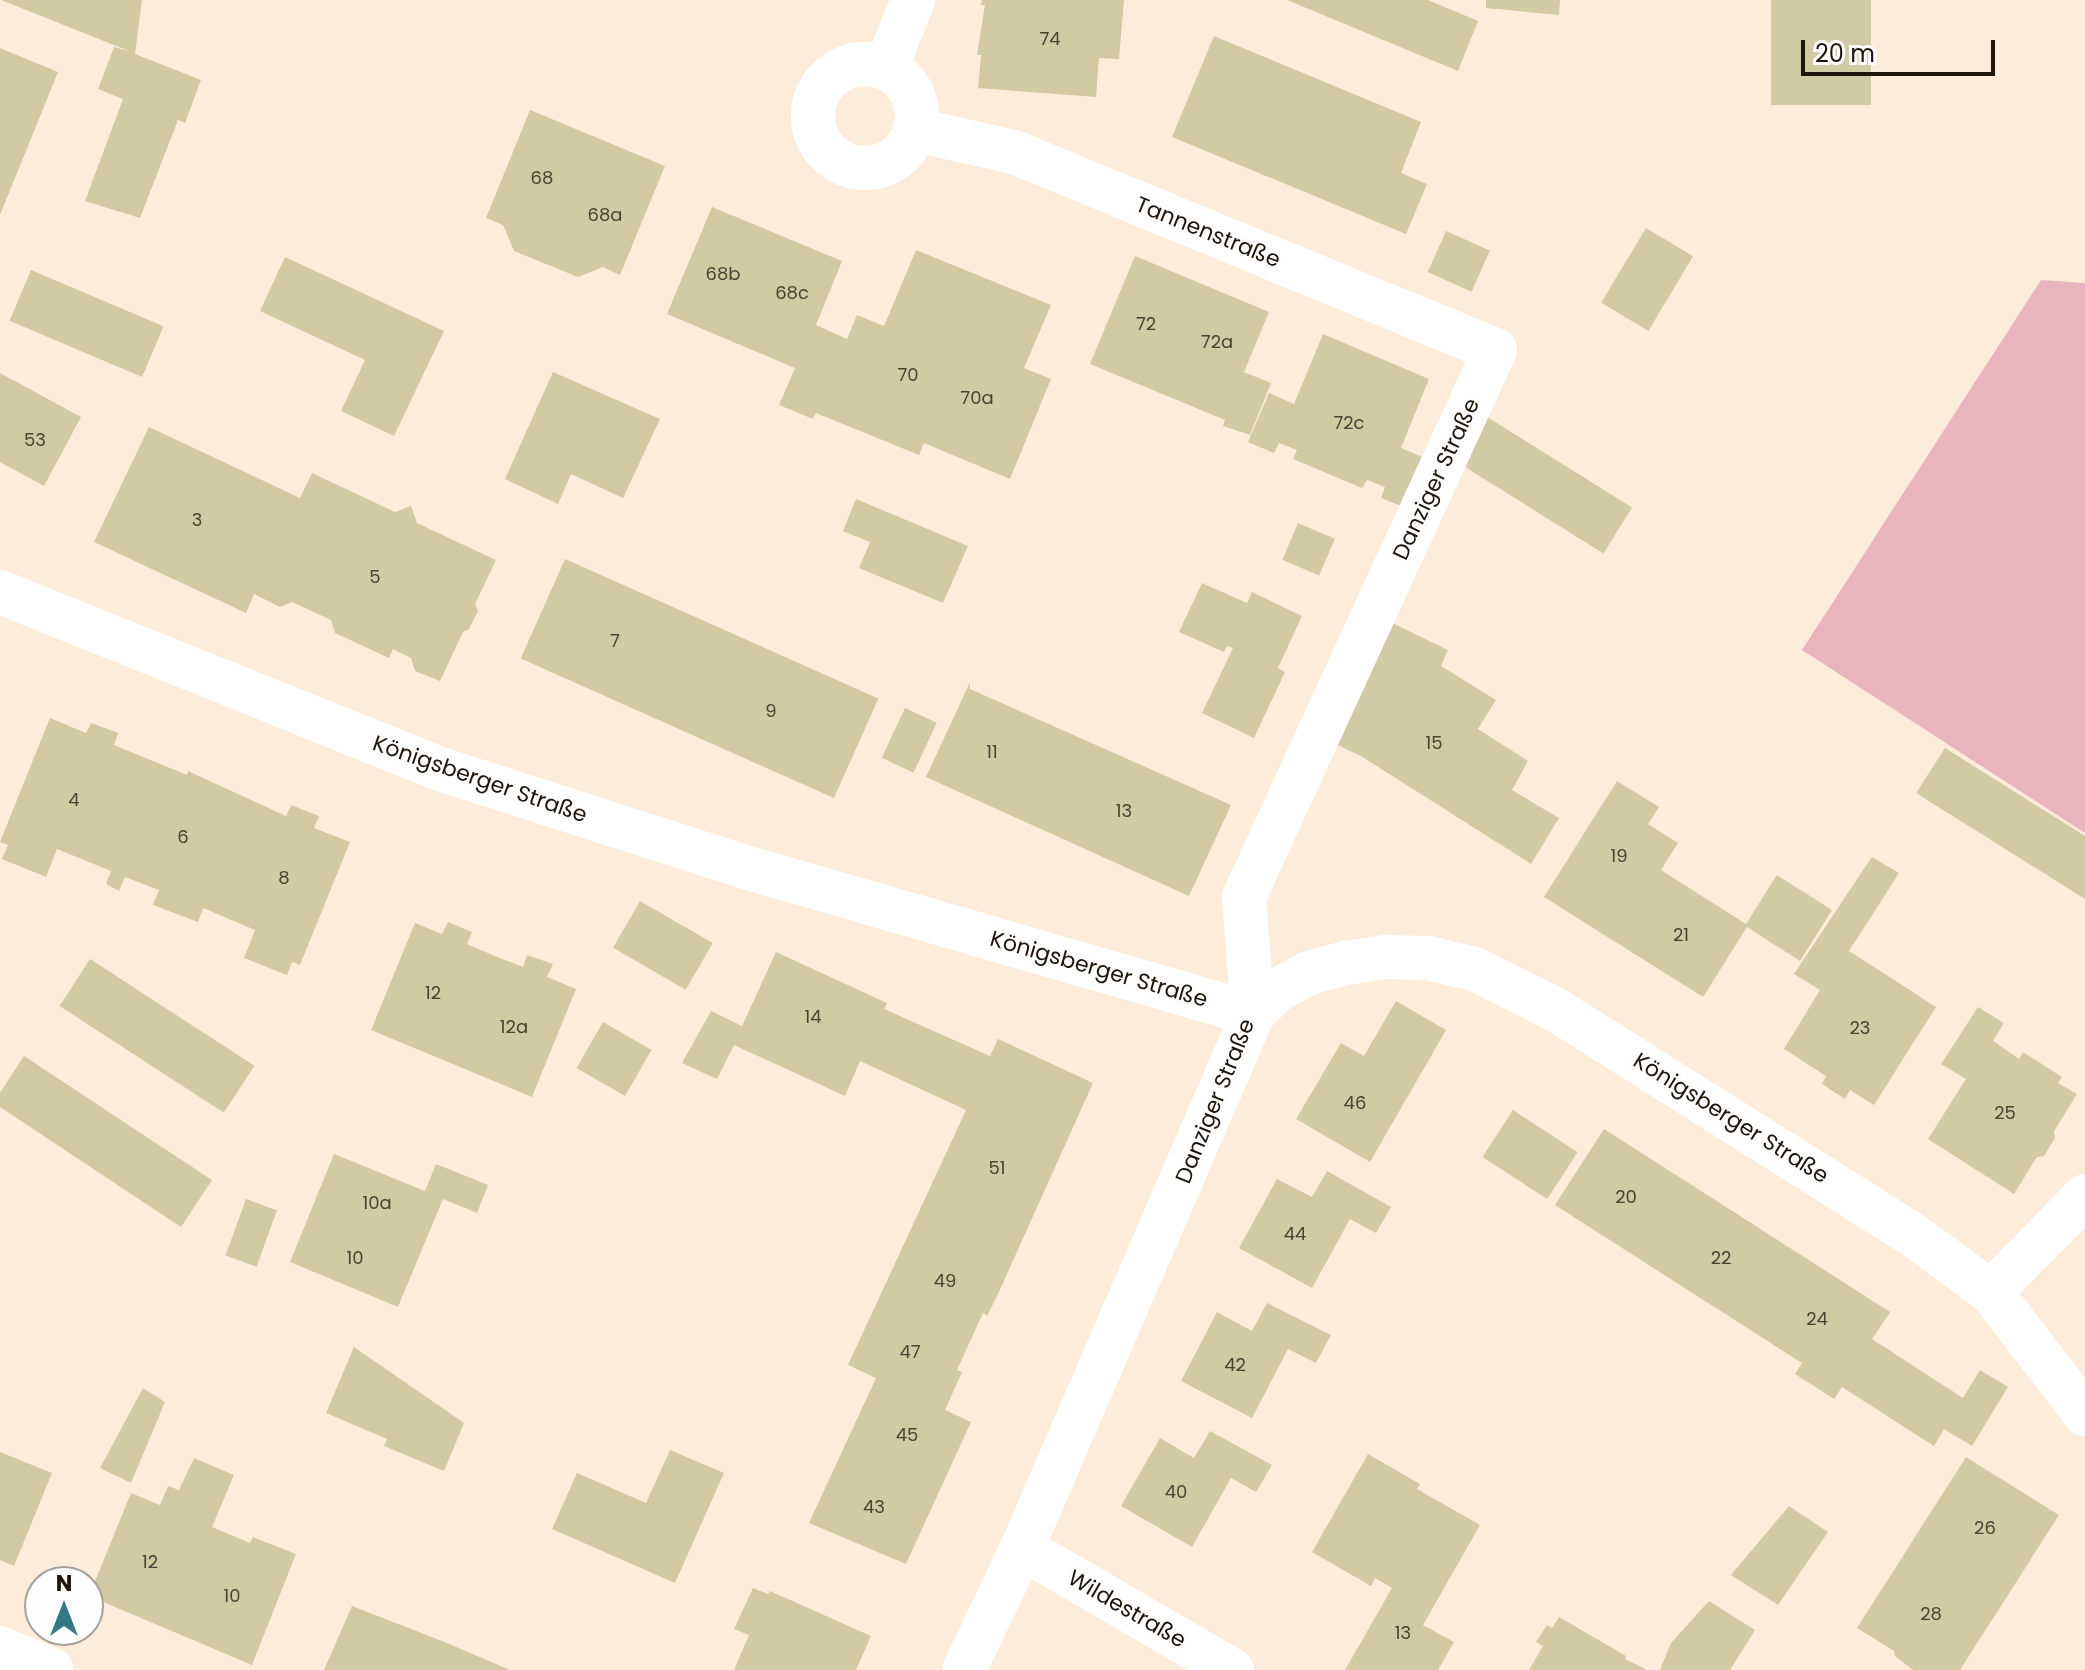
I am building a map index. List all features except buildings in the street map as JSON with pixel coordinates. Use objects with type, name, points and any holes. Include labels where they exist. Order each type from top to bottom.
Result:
[{"type":"street","points":[[886,68],[913,0]]},
{"type":"street","points":[[866,63],[886,68],[901,79],[912,93],[918,111],[916,130],[907,148],[891,162],[870,169],[849,166],[831,156],[818,139],[814,108],[828,80],[845,68],[866,63]]},
{"type":"street","name":"Tannenstraße","points":[[916,130],[1014,152],[1495,350]]},
{"type":"street","name":"Danziger Straße","points":[[964,1670],[1022,1548],[1253,1014],[1244,897],[1495,350]]},
{"type":"street","name":"Königsberger Straße","points":[[0,592],[440,769],[745,867],[1253,1014],[1276,991],[1308,973],[1346,963],[1385,957],[1428,958],[1475,969],[1556,1010],[1839,1185],[1991,1292],[2085,1414]]},
{"type":"street","points":[[1991,1292],[2085,1196]]},
{"type":"street","name":"Wildestraße","points":[[1022,1548],[1232,1670]]},
{"type":"street","points":[[0,1648],[52,1670]]},
{"type":"shaded area","points":[[2041,280],[2085,283],[2085,833],[1802,650]]}]
